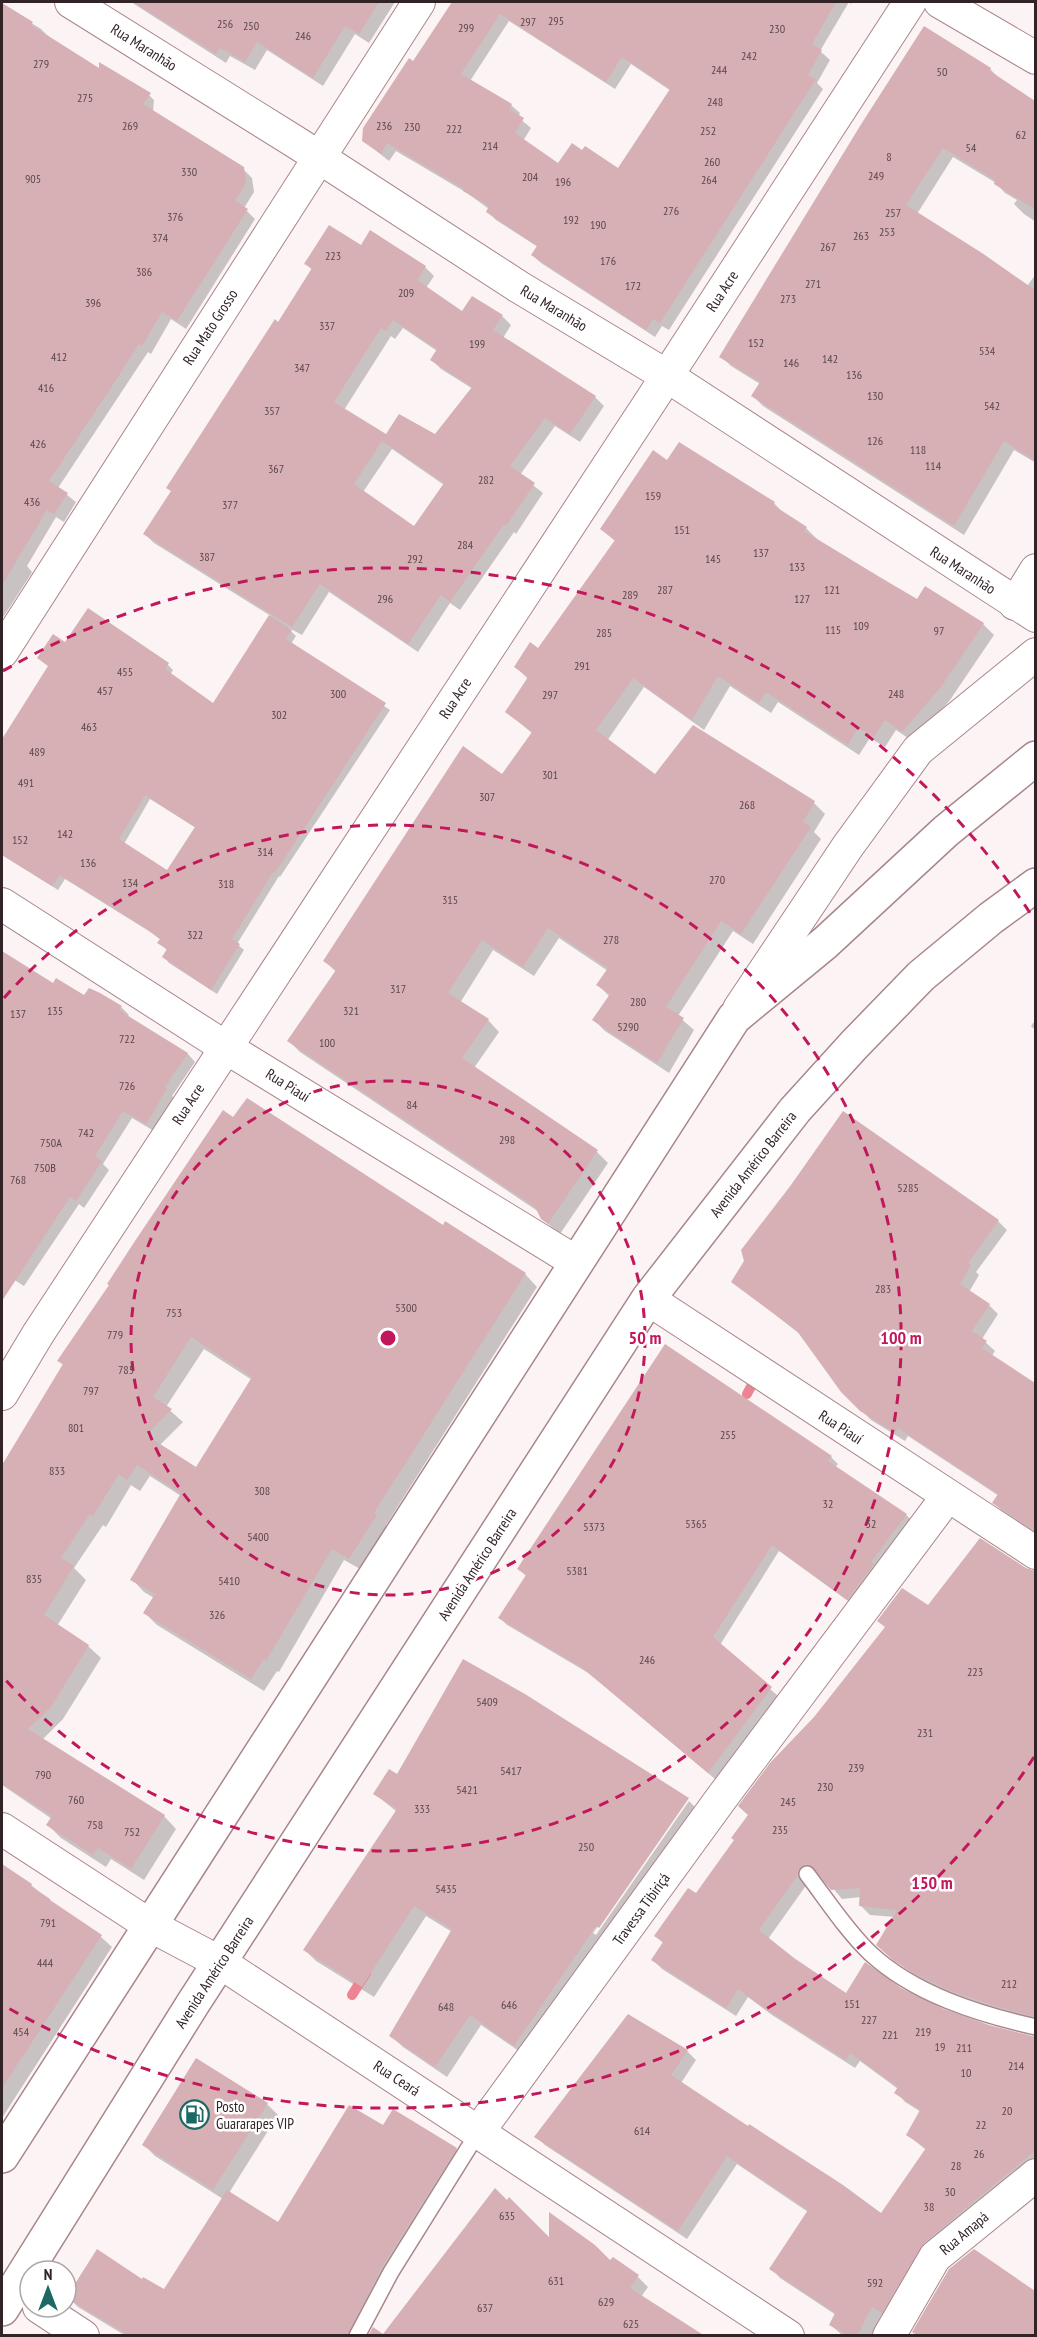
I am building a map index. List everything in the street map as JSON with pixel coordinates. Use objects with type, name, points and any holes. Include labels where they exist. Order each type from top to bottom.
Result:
[{"type":"main road","points":[[2,2156],[734,1018],[825,943],[946,831],[1035,758]]},
{"type":"main road","name":"Avenida Américo Barreira","points":[[17,2298],[221,1963],[648,1299],[795,1110],[854,1045],[921,976],[1035,885]]},
{"type":"street","name":"Rua Maranhão","points":[[71,2],[320,157],[519,286],[667,376],[1025,610]]},
{"type":"street","name":"Rua Mato Grosso","points":[[2,652],[419,2]]},
{"type":"street","name":"Rua Acre","points":[[2,1394],[38,1334],[225,1047],[667,376],[910,2]]},
{"type":"street","points":[[940,2],[1035,58]]},
{"type":"street","points":[[1025,610],[1035,570]]},
{"type":"street","points":[[734,1018],[848,846],[918,750],[1035,654]]},
{"type":"street","name":"Rua Piauí","points":[[2,904],[225,1047],[576,1262]]},
{"type":"street","name":"Rua Piauí","points":[[648,1299],[1035,1553]]},
{"type":"street","name":"Travessa Tibiriçá","points":[[479,2131],[723,1796],[947,1497]]},
{"type":"street","name":"Rua Ceará","points":[[2,1829],[151,1926],[221,1963],[788,2336]]},
{"type":"street","name":"Rua Amapá","points":[[889,2336],[935,2257],[1035,2175]]},
{"type":"street","points":[[17,2298],[83,2336]]},
{"type":"lane","points":[[807,1874],[854,1936],[871,1954],[905,1978],[925,1990],[994,2017],[1035,2027]]},
{"type":"lane","name":"Travessa Tibiriçá","points":[[357,2336],[391,2272],[479,2131]]},
{"type":"building","points":[[133,2],[379,2],[359,34],[345,26],[313,78],[257,42],[245,62],[220,48],[216,54]]},
{"type":"building","points":[[452,2],[836,2],[812,44],[822,50],[808,75],[816,79],[660,323],[653,319],[646,330],[531,255],[537,246],[486,212],[489,206],[463,191],[464,189],[387,143],[381,154],[362,141],[363,128],[409,58],[413,61]],"holes":[[[500,14],[606,82],[622,57],[670,89],[618,168],[585,146],[582,150],[572,143],[558,163],[515,133],[524,118],[509,109],[512,104],[461,74]]]},
{"type":"building","points":[[2,3],[33,22],[31,25],[99,68],[99,62],[151,93],[143,104],[244,167],[246,183],[235,201],[248,209],[177,321],[162,312],[142,346],[139,344],[49,481],[68,493],[54,514],[47,510],[2,585]]},
{"type":"building","points":[[924,26],[991,68],[990,71],[1035,101],[1035,209],[994,184],[995,180],[943,148],[906,205],[1035,290],[1035,461],[1004,441],[954,526],[751,396],[760,382],[719,357]]},
{"type":"building","points":[[329,225],[361,245],[370,230],[426,266],[417,280],[462,311],[472,296],[503,315],[493,330],[596,396],[570,434],[545,418],[510,466],[535,483],[450,602],[441,595],[408,644],[320,584],[292,627],[143,534],[171,491],[166,488],[275,319],[278,322],[312,268],[304,264]],"holes":[[[393,320],[437,349],[430,360],[472,387],[435,434],[399,414],[386,434],[334,402],[381,328],[386,331]],[[382,441],[444,483],[414,526],[354,484]]]},
{"type":"building","points":[[679,442],[775,502],[773,505],[807,527],[804,531],[878,576],[917,599],[925,586],[984,623],[941,687],[902,732],[885,720],[874,737],[858,728],[848,745],[766,692],[759,703],[718,676],[692,720],[633,678],[596,730],[655,774],[693,725],[815,801],[803,822],[811,827],[741,934],[721,921],[666,1007],[684,1018],[657,1063],[592,1020],[610,994],[596,985],[608,968],[548,928],[523,967],[482,940],[448,993],[489,1019],[462,1058],[598,1150],[548,1224],[541,1219],[535,1207],[287,1041],[336,970],[323,961],[463,746],[502,774],[532,732],[505,712],[528,677],[514,667],[530,642],[538,648],[615,540],[600,529],[653,450],[667,460]]},
{"type":"building","points":[[88,608],[169,663],[165,669],[213,703],[269,615],[292,630],[286,639],[386,703],[275,873],[273,872],[232,939],[240,944],[211,990],[162,957],[167,949],[157,943],[160,939],[145,928],[60,875],[52,886],[2,855],[2,739],[48,666],[37,658],[53,634],[65,642]],"holes":[[[145,795],[195,827],[167,870],[119,839]]]},
{"type":"building","points":[[2,951],[53,983],[56,978],[84,995],[89,988],[100,993],[122,1006],[119,1009],[125,1014],[188,1053],[165,1087],[167,1089],[146,1124],[123,1111],[95,1156],[102,1161],[76,1201],[70,1197],[2,1301]]},
{"type":"building","points":[[247,1098],[443,1225],[445,1221],[526,1273],[374,1513],[377,1515],[349,1559],[332,1549],[266,1661],[264,1659],[251,1679],[143,1613],[155,1594],[130,1580],[181,1493],[137,1465],[127,1480],[119,1474],[93,1516],[90,1514],[61,1558],[74,1566],[44,1615],[89,1645],[51,1707],[28,1729],[165,1815],[131,1869],[98,1848],[93,1855],[46,1825],[52,1816],[2,1784],[2,1465],[63,1364],[57,1361],[109,1285],[107,1284],[135,1241],[223,1110],[233,1117]],"holes":[[[191,1337],[252,1377],[196,1467],[146,1435],[172,1409],[153,1397]]]},
{"type":"building","points":[[843,1111],[999,1220],[968,1263],[971,1265],[960,1284],[990,1304],[972,1331],[987,1341],[982,1348],[1035,1383],[1035,1531],[992,1503],[998,1494],[898,1428],[895,1433],[860,1411],[841,1392],[797,1331],[731,1282],[744,1261],[741,1250],[791,1185]]},
{"type":"building","points":[[665,1344],[832,1456],[828,1461],[907,1514],[871,1562],[874,1564],[847,1600],[772,1545],[713,1637],[772,1687],[708,1773],[581,1667],[498,1618],[526,1575],[517,1569]]},
{"type":"building","points":[[980,1538],[1026,1568],[1035,1571],[1035,2017],[951,1991],[911,1972],[893,1960],[876,1945],[897,1910],[859,1906],[860,1888],[831,1890],[810,1865],[805,1864],[798,1870],[797,1876],[759,1930],[794,1958],[846,1993],[865,1962],[901,1988],[944,2009],[989,2025],[1035,2037],[1035,2151],[924,2243],[882,2313],[872,2307],[857,2336],[848,2336],[829,2325],[835,2313],[769,2269],[808,2210],[727,2156],[678,2231],[534,2137],[628,2014],[688,2050],[671,2075],[843,2185],[881,2213],[926,2148],[906,2135],[920,2110],[894,2093],[898,2087],[850,2053],[846,2060],[738,1989],[726,2008],[651,1960],[663,1942],[654,1936],[688,1888],[696,1893],[734,1840],[731,1838],[748,1815],[738,1806],[770,1763],[814,1717],[885,1627],[877,1621],[902,1588],[928,1605]]},
{"type":"building","points":[[463,1659],[525,1694],[689,1798],[599,1928],[596,1926],[514,2046],[470,2015],[435,2067],[389,2036],[452,1929],[414,1906],[362,1987],[303,1950],[397,1809],[373,1794],[389,1769],[397,1774]]},
{"type":"building","points":[[2,1864],[102,1935],[2,2088]]},
{"type":"building","points":[[196,2058],[268,2103],[213,2190],[142,2145]]},
{"type":"building","points":[[349,2105],[383,2125],[393,2109],[457,2148],[382,2267],[347,2336],[130,2336],[78,2305],[78,2279],[97,2249],[142,2279],[143,2277],[164,2289],[227,2190],[278,2222]]},
{"type":"building","points":[[495,2188],[507,2200],[509,2197],[549,2237],[549,2212],[595,2245],[610,2260],[613,2257],[639,2275],[630,2288],[705,2336],[368,2336],[373,2327],[383,2334]]},
{"type":"building","points":[[974,2249],[1035,2291],[1035,2336],[918,2336],[912,2332],[949,2269]]},
{"type":"waterway","points":[[747,1394],[754,1381]]},
{"type":"waterway","points":[[352,1995],[366,1973]]},
{"type":"place","name":"Posto Guararapes VIP","points":[[195,2115]]}]
